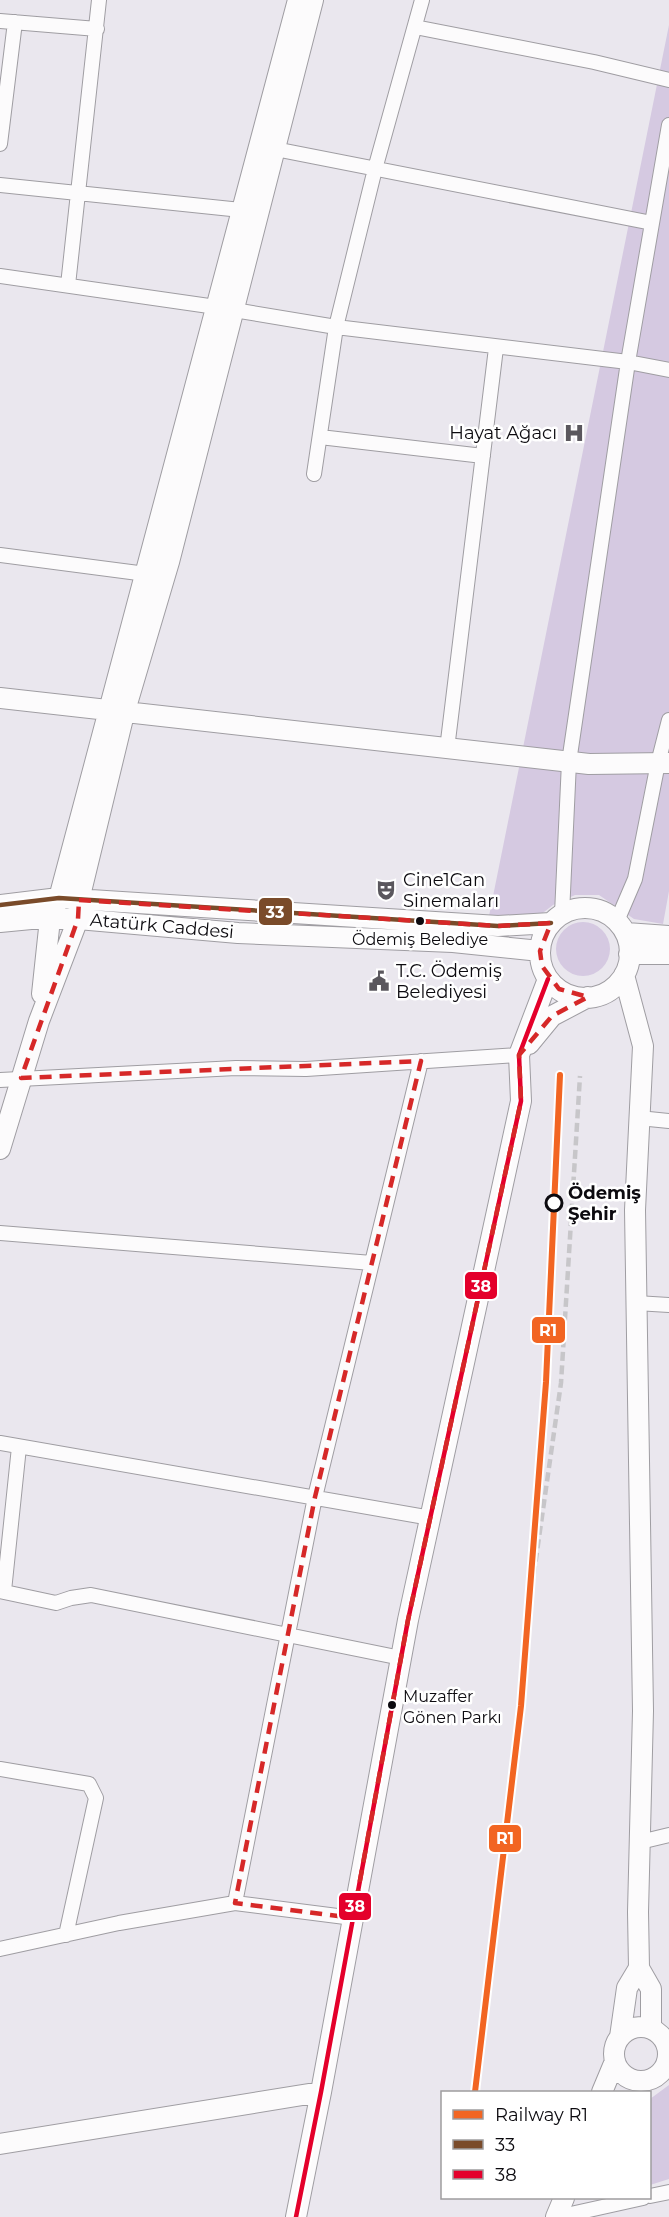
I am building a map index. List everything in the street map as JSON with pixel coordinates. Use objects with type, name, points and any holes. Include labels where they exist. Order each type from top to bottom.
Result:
[{"type":"street","points":[[68,285],[99,0]]},
{"type":"street","points":[[117,713],[169,562],[225,309],[241,210],[298,0]]},
{"type":"street","points":[[0,1149],[72,906],[117,713],[146,574],[275,149],[313,0]]},
{"type":"street","points":[[314,474],[336,327],[375,169],[422,0]]},
{"type":"street","points":[[0,21],[97,29]]},
{"type":"street","points":[[0,144],[15,22]]},
{"type":"street","points":[[414,27],[594,62],[669,80]]},
{"type":"street","points":[[556,918],[569,762],[628,362],[669,125]]},
{"type":"street","points":[[275,149],[652,223]]},
{"type":"street","points":[[0,186],[241,210]]},
{"type":"street","points":[[0,276],[336,327],[496,348],[628,362],[669,370]]},
{"type":"street","points":[[447,748],[496,348]]},
{"type":"street","points":[[320,437],[483,456]]},
{"type":"street","points":[[0,555],[146,574]]},
{"type":"street","points":[[0,699],[569,762],[663,763]]},
{"type":"street","points":[[621,927],[663,763],[669,720]]},
{"type":"street","name":"Atatürk Caddesi","points":[[0,904],[498,926],[556,918]]},
{"type":"street","name":"Atatürk Caddesi","points":[[0,922],[50,919],[72,906],[238,933],[464,943],[540,951]]},
{"type":"street","points":[[0,1080],[236,1068],[306,1069],[519,1055],[552,1016],[588,997],[602,994],[615,987],[624,975],[629,962],[630,947],[621,927],[605,912],[591,908],[576,908],[556,918],[543,936],[540,951],[542,966],[548,979],[559,989],[573,996],[588,997]]},
{"type":"street","points":[[39,1021],[50,919]]},
{"type":"street","points":[[621,927],[669,936]]},
{"type":"street","points":[[629,954],[669,954]]},
{"type":"street","points":[[615,2061],[619,2069],[645,2086],[663,2070],[669,2055],[659,2030],[651,1989],[639,1968],[643,1711],[635,1210],[643,1046],[624,975]]},
{"type":"street","points":[[296,2217],[401,1658],[521,1101],[519,1055],[548,979]]},
{"type":"street","points":[[235,1903],[315,1497],[421,1061]]},
{"type":"street","points":[[639,1118],[669,1121]]},
{"type":"street","points":[[0,1233],[372,1263]]},
{"type":"street","points":[[636,1303],[669,1305]]},
{"type":"street","points":[[0,1443],[431,1518]]},
{"type":"street","points":[[19,1447],[2,1591],[57,1603],[91,1595],[401,1658]]},
{"type":"street","points":[[0,1769],[89,1784],[96,1798],[66,1935]]},
{"type":"street","points":[[640,1842],[669,1835]]},
{"type":"street","points":[[0,1949],[119,1923],[235,1903],[353,1918]]},
{"type":"street","points":[[602,2091],[615,2061],[627,1988],[639,1968]]},
{"type":"street","points":[[620,2037],[634,2028],[659,2030]]},
{"type":"street","points":[[0,2144],[321,2092]]},
{"type":"street","points":[[651,2196],[669,2192]]},
{"type":"street","points":[[556,2217],[564,2199]]},
{"type":"street","points":[[556,2217],[638,2199]]},
{"type":"highlighted area","points":[[79,900],[498,926],[551,923],[540,951],[542,966],[559,989],[588,997],[552,1016],[519,1055],[521,1101],[408,1620],[353,1918],[235,1903],[315,1497],[421,1061],[21,1078],[78,919]]},
{"type":"shaded area","points":[[669,25],[669,891],[663,924],[634,919],[599,895],[575,895],[553,905],[535,919],[489,916]]},
{"type":"shaded area","points":[[578,922],[588,922],[598,926],[606,934],[610,949],[606,964],[598,972],[588,976],[578,976],[568,972],[560,964],[556,954],[556,944],[560,934],[568,926]]},
{"type":"shaded area","points":[[669,2085],[669,2179],[651,2185],[651,2098]]},
{"type":"railway","points":[[528,1615],[561,1383],[580,1076]]},
{"type":"rail line","name":"R1","points":[[475,2091],[521,1706],[546,1382],[560,1075]]},
{"type":"transit line","name":"33","points":[[0,905],[59,898],[498,926],[551,923]]},
{"type":"transit line","name":"38","points":[[296,2217],[408,1620],[521,1101],[519,1055],[548,979]]},
{"type":"place","name":"Hayat Ağacı","points":[[574,433]]},
{"type":"place","name":"Cine1Can Sinemaları","points":[[386,890]]},
{"type":"place","name":"Ödemiş Belediye","points":[[420,921]]},
{"type":"place","name":"T.C. Ödemiş Belediyesi","points":[[379,981]]},
{"type":"place","name":"Ödemiş Şehir","points":[[554,1203]]},
{"type":"place","name":"Muzaffer Gönen Parkı","points":[[392,1705]]}]
